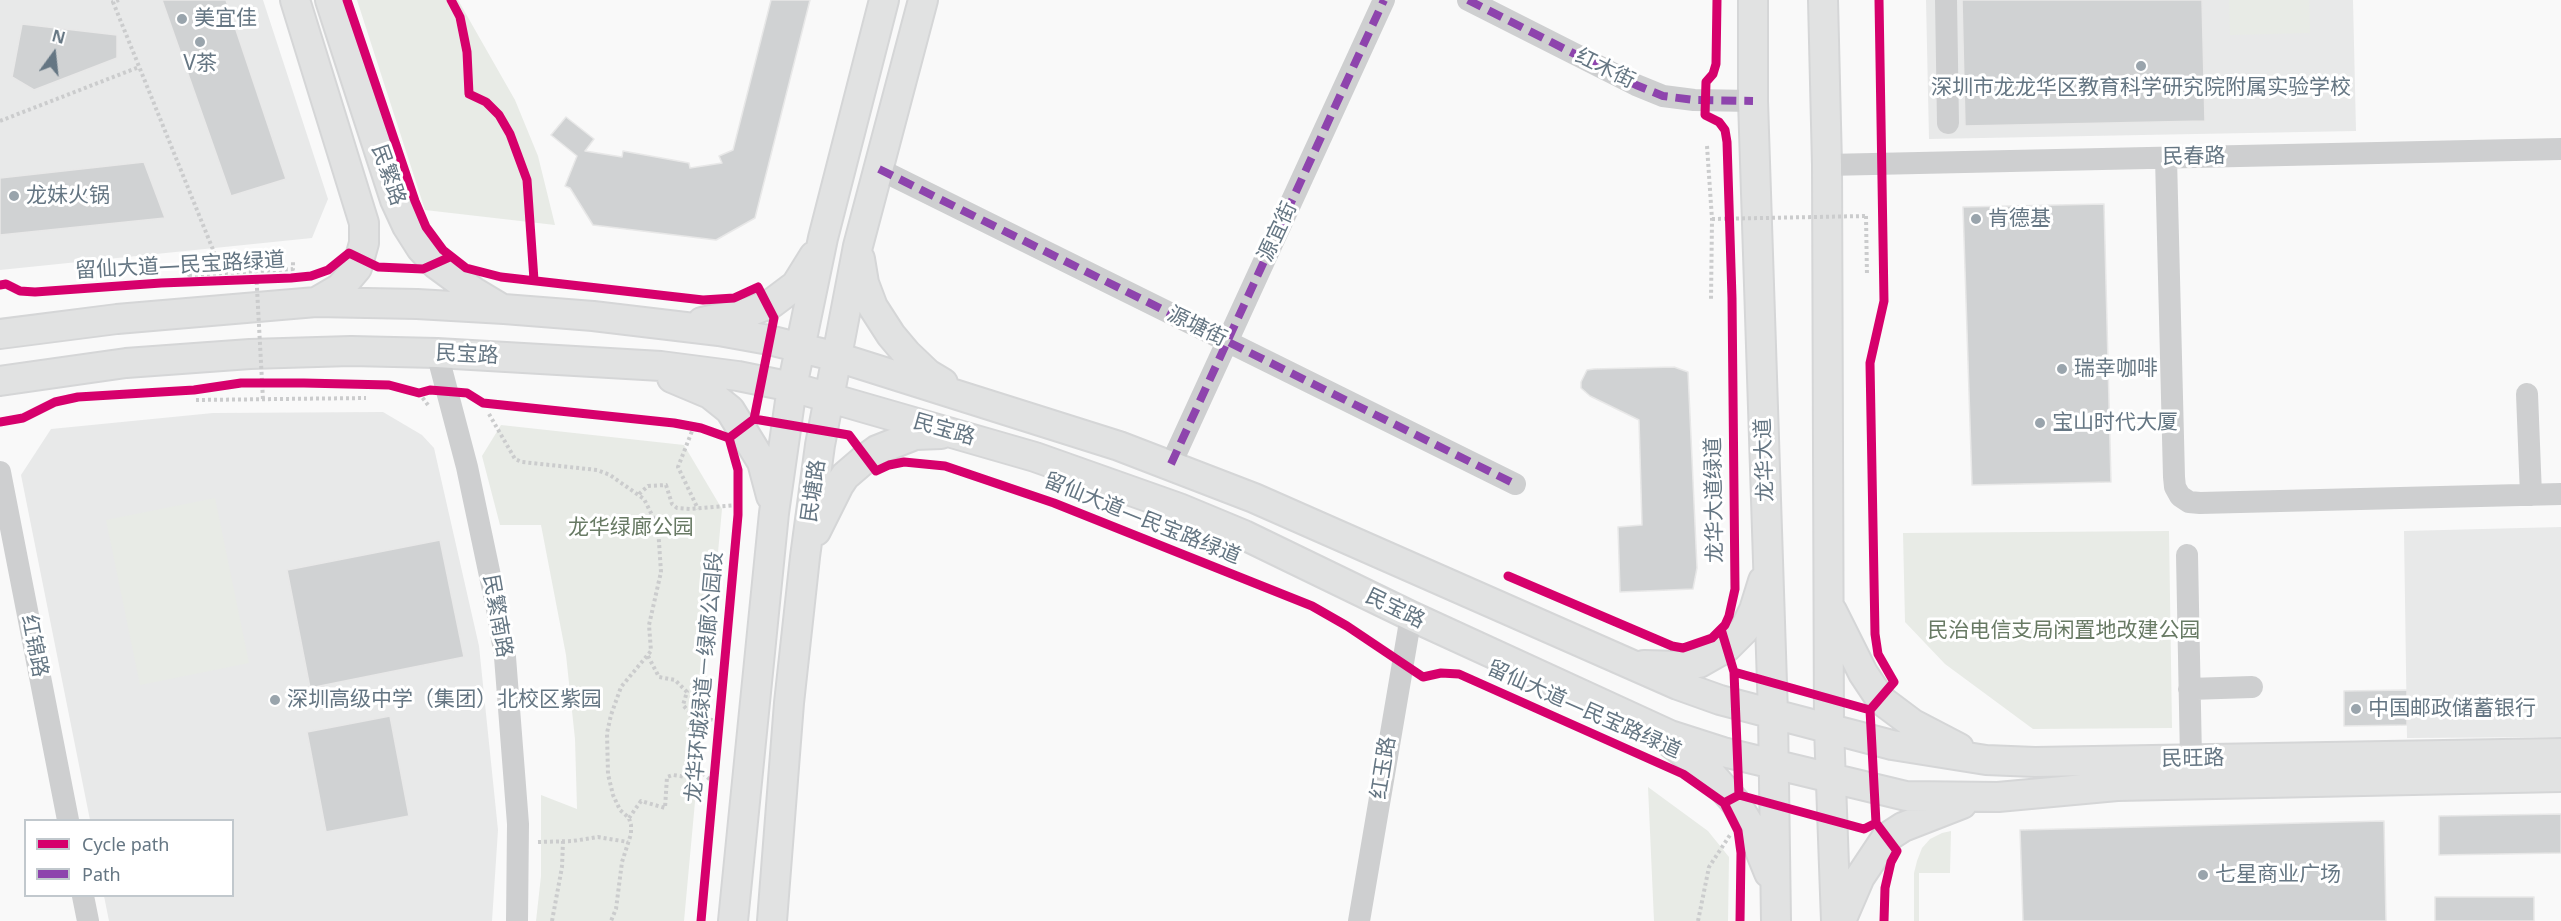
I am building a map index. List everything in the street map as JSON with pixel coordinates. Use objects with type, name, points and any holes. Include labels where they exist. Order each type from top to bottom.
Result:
[{"type":"main road","name":"民繁路","points":[[295,0],[364,223],[364,243],[357,268],[340,288],[316,302]]},
{"type":"main road","name":"民繁路","points":[[330,0],[395,200],[407,226],[421,248],[436,264],[474,292],[504,309]]},
{"type":"main road","name":"民塘路","points":[[734,921],[774,513],[792,387],[824,238],[884,0]]},
{"type":"main road","name":"民塘路","points":[[772,921],[789,703],[805,557],[829,396],[858,246],[923,0]]},
{"type":"main road","name":"龙华大道","points":[[1753,0],[1754,101],[1773,714],[1776,921]]},
{"type":"main road","points":[[1823,0],[1827,165],[1829,728],[1836,921]]},
{"type":"main road","points":[[676,326],[723,319],[772,303],[796,285],[824,238]]},
{"type":"main road","points":[[858,246],[864,283],[873,307],[891,335],[928,374],[962,396]]},
{"type":"main road","name":"民宝路","points":[[0,334],[117,318],[316,302],[504,309],[719,331],[801,347],[1033,417],[1171,464],[1265,502],[1678,686],[1829,728]]},
{"type":"main road","name":"民宝路","points":[[0,381],[126,363],[250,354],[351,351],[437,353],[627,364],[738,376],[792,387],[1046,460],[1179,508],[1244,535],[1411,616],[1645,724],[1723,752],[1830,778]]},
{"type":"main road","points":[[627,364],[693,385],[710,394],[730,410],[762,462],[769,480],[774,513]]},
{"type":"main road","points":[[805,557],[839,485],[860,463],[878,450],[915,435],[957,434]]},
{"type":"main road","points":[[1625,664],[1679,666],[1699,663],[1727,647],[1744,630],[1749,620],[1768,565]]},
{"type":"main road","points":[[1828,603],[1863,673],[1881,700],[1913,724],[1986,760]]},
{"type":"main road","points":[[1645,724],[1688,755],[1722,786],[1750,826],[1775,890]]},
{"type":"main road","name":"民旺路","points":[[1829,728],[1892,745],[1986,760],[2035,762],[2561,753]]},
{"type":"main road","name":"民旺路","points":[[1830,778],[1906,796],[1981,797],[2117,786],[2561,777]]},
{"type":"main road","points":[[1841,921],[1860,877],[1886,838],[1903,827],[1981,797]]},
{"type":"street","name":"源宜街","points":[[1171,464],[1384,0]]},
{"type":"street","name":"红木街","points":[[1467,0],[1636,85],[1663,96],[1694,100],[1754,101]]},
{"type":"street","points":[[1946,0],[1948,123]]},
{"type":"street","name":"民春路","points":[[1827,165],[2561,149]]},
{"type":"street","points":[[2166,158],[2174,477],[2175,487],[2180,496],[2189,502],[2200,503],[2561,494]]},
{"type":"street","name":"源塘街","points":[[879,169],[1515,484]]},
{"type":"street","name":"民繁南路","points":[[437,353],[475,502],[505,657],[518,824],[517,921]]},
{"type":"street","points":[[2527,394],[2531,495]]},
{"type":"street","name":"红锦路","points":[[0,472],[68,819]]},
{"type":"street","points":[[2187,555],[2191,759]]},
{"type":"street","name":"红玉路","points":[[1359,921],[1411,616]]},
{"type":"street","points":[[2189,688],[2252,687]]},
{"type":"street","points":[[83,897],[88,921]]},
{"type":"path","points":[[119,0],[113,2],[220,267]]},
{"type":"path","points":[[0,121],[139,67]]},
{"type":"path","points":[[1707,146],[1712,219],[1710,300]]},
{"type":"path","points":[[1729,209],[1730,231]]},
{"type":"path","points":[[1712,219],[1866,216],[1867,276]]},
{"type":"path","points":[[187,275],[293,269],[293,262]]},
{"type":"path","points":[[378,267],[412,268]]},
{"type":"path","points":[[256,270],[263,400]]},
{"type":"path","points":[[251,383],[273,383]]},
{"type":"path","points":[[196,400],[366,398]]},
{"type":"path","points":[[483,404],[494,404]]},
{"type":"path","points":[[489,414],[512,456],[518,461],[597,470],[621,481],[639,494],[650,508],[660,534],[658,548],[661,572],[649,625],[652,644],[648,656],[621,687],[607,733],[608,774],[613,795],[620,810],[629,818],[631,834],[621,868],[615,909],[610,921]]},
{"type":"path","points":[[693,426],[678,467],[698,509]]},
{"type":"path","points":[[639,494],[648,486],[666,485],[673,506],[684,509],[738,506]]},
{"type":"path","points":[[648,656],[659,677],[675,680],[687,692],[683,705],[690,714],[719,728]]},
{"type":"path","points":[[690,714],[688,760],[714,778]]},
{"type":"path","points":[[629,818],[641,801],[665,808],[667,777],[673,775],[686,777],[694,765]]},
{"type":"path","points":[[1733,827],[1740,842]]},
{"type":"path","points":[[1698,921],[1709,867],[1733,827]]},
{"type":"path","points":[[537,842],[598,837],[628,842]]},
{"type":"path","points":[[552,921],[562,867],[563,841]]},
{"type":"shaded area","points":[[0,0],[263,0],[328,199],[312,238],[0,270]]},
{"type":"shaded area","name":"深圳市龙龙华区教育科学研究院附属实验学校","points":[[1926,0],[2353,0],[2356,131],[1929,139]]},
{"type":"shaded area","name":"深圳高级中学（集团）北校区紫园","points":[[383,412],[422,435],[434,448],[479,646],[498,830],[492,921],[109,921],[104,897],[234,897],[234,819],[90,819],[21,475],[51,429],[213,413]]},
{"type":"shaded area","points":[[2561,527],[2561,737],[2407,738],[2404,531]]},
{"type":"green space","points":[[357,0],[458,0],[515,100],[538,156],[555,225],[425,210]]},
{"type":"green space","points":[[2229,0],[2309,0],[2310,33],[2230,35]]},
{"type":"green space","name":"龙华绿廊公园","points":[[501,425],[684,445],[722,509],[684,921],[536,921],[541,876],[541,795],[577,809],[575,739],[566,655],[541,525],[500,525],[482,456]]},
{"type":"green space","points":[[215,498],[249,663],[140,685],[106,520]]},
{"type":"green space","name":"民治电信支局闲置地改建公园","points":[[2169,531],[2172,728],[2033,729],[1945,664],[1905,622],[1903,533]]},
{"type":"green space","points":[[1648,787],[1708,831],[1729,857],[1728,921],[1654,921]]},
{"type":"green space","points":[[1951,831],[1950,873],[1919,873],[1919,921],[1914,921],[1914,873],[1922,848],[1930,839]]},
{"type":"building","points":[[162,0],[226,0],[286,179],[231,196]]},
{"type":"building","points":[[771,0],[810,0],[755,218],[716,240],[593,225],[570,188],[565,186],[577,156],[551,135],[566,117],[594,139],[585,151],[622,157],[623,151],[689,163],[690,168],[722,163],[719,156],[733,150]]},
{"type":"building","points":[[1962,0],[2202,0],[2205,121],[1965,126]]},
{"type":"building","points":[[22,24],[117,35],[117,58],[34,90],[12,77]]},
{"type":"building","points":[[144,162],[165,218],[0,235],[0,178]]},
{"type":"building","points":[[2104,204],[2111,482],[1972,485],[1963,207]]},
{"type":"building","points":[[1674,367],[1688,372],[1697,568],[1693,589],[1620,592],[1618,527],[1642,525],[1639,420],[1590,396],[1581,388],[1581,382],[1587,370]]},
{"type":"building","points":[[440,540],[464,657],[310,688],[287,570]]},
{"type":"building","points":[[2407,690],[2407,725],[2344,726],[2344,691]]},
{"type":"building","points":[[390,716],[409,816],[326,832],[307,732]]},
{"type":"building","points":[[2561,814],[2561,853],[2439,855],[2439,816]]},
{"type":"building","name":"七星商业广场","points":[[2384,821],[2386,921],[2023,921],[2020,830]]},
{"type":"building","points":[[2435,897],[2534,897],[2534,921],[2435,921]]},
{"type":"marked path","points":[[1171,464],[1384,0]]},
{"type":"marked path","points":[[1468,0],[1636,85],[1663,96],[1694,100],[1753,101]]},
{"type":"marked path","points":[[879,169],[1515,484]]},
{"type":"cycle path","points":[[347,0],[415,201],[426,227],[443,250],[466,268],[501,277],[703,300],[734,298],[758,287],[774,318],[754,419],[729,438]]},
{"type":"cycle path","points":[[451,0],[460,17],[467,52],[469,94],[486,102],[499,115],[510,134],[527,180],[534,280]]},
{"type":"cycle path","name":"龙华大道绿道","points":[[1508,576],[1672,646],[1683,648],[1712,638],[1725,625],[1729,616],[1735,589],[1732,298],[1727,142],[1725,130],[1719,122],[1705,115],[1706,82],[1713,74],[1716,64],[1717,0]]},
{"type":"cycle path","points":[[1879,0],[1884,301],[1870,363],[1875,634],[1878,654],[1894,682],[1870,710],[1876,823],[1897,851],[1891,862],[1885,888],[1884,921]]},
{"type":"cycle path","name":"留仙大道—民宝路绿道","points":[[0,285],[6,284],[20,291],[35,292],[161,283],[291,278],[311,276],[328,270],[349,253],[378,267],[423,269],[450,257]]},
{"type":"cycle path","points":[[0,422],[23,418],[55,402],[78,397],[194,390],[241,383],[304,383],[389,385],[419,393],[430,390],[467,393],[483,403],[674,423],[701,428],[729,438]]},
{"type":"cycle path","name":"留仙大道—民宝路绿道","points":[[754,419],[849,435],[876,471],[904,462],[945,466],[1054,503],[1312,606],[1347,626],[1423,677],[1441,673],[1459,674],[1683,774],[1724,803],[1738,831],[1741,853],[1740,921]]},
{"type":"cycle path","name":"龙华环城绿道－绿廊公园段","points":[[701,921],[738,515],[738,470],[729,438]]},
{"type":"cycle path","points":[[1721,629],[1734,672],[1739,795],[1724,803]]},
{"type":"cycle path","points":[[1734,672],[1870,710]]},
{"type":"cycle path","points":[[1739,795],[1864,829],[1876,823]]},
{"type":"place","name":"美宜佳","points":[[182,19]]},
{"type":"place","name":"V茶","points":[[200,42]]},
{"type":"place","name":"深圳市龙龙华区教育科学研究院附属实验学校","points":[[2141,66]]},
{"type":"place","name":"龙妹火锅","points":[[14,196]]},
{"type":"place","name":"肯德基","points":[[1976,219]]},
{"type":"place","name":"瑞幸咖啡","points":[[2062,369]]},
{"type":"place","name":"宝山时代大厦","points":[[2040,423]]},
{"type":"place","name":"深圳高级中学（集团）北校区紫园","points":[[275,700]]},
{"type":"place","name":"中国邮政储蓄银行","points":[[2356,709]]},
{"type":"place","name":"七星商业广场","points":[[2203,875]]}]
